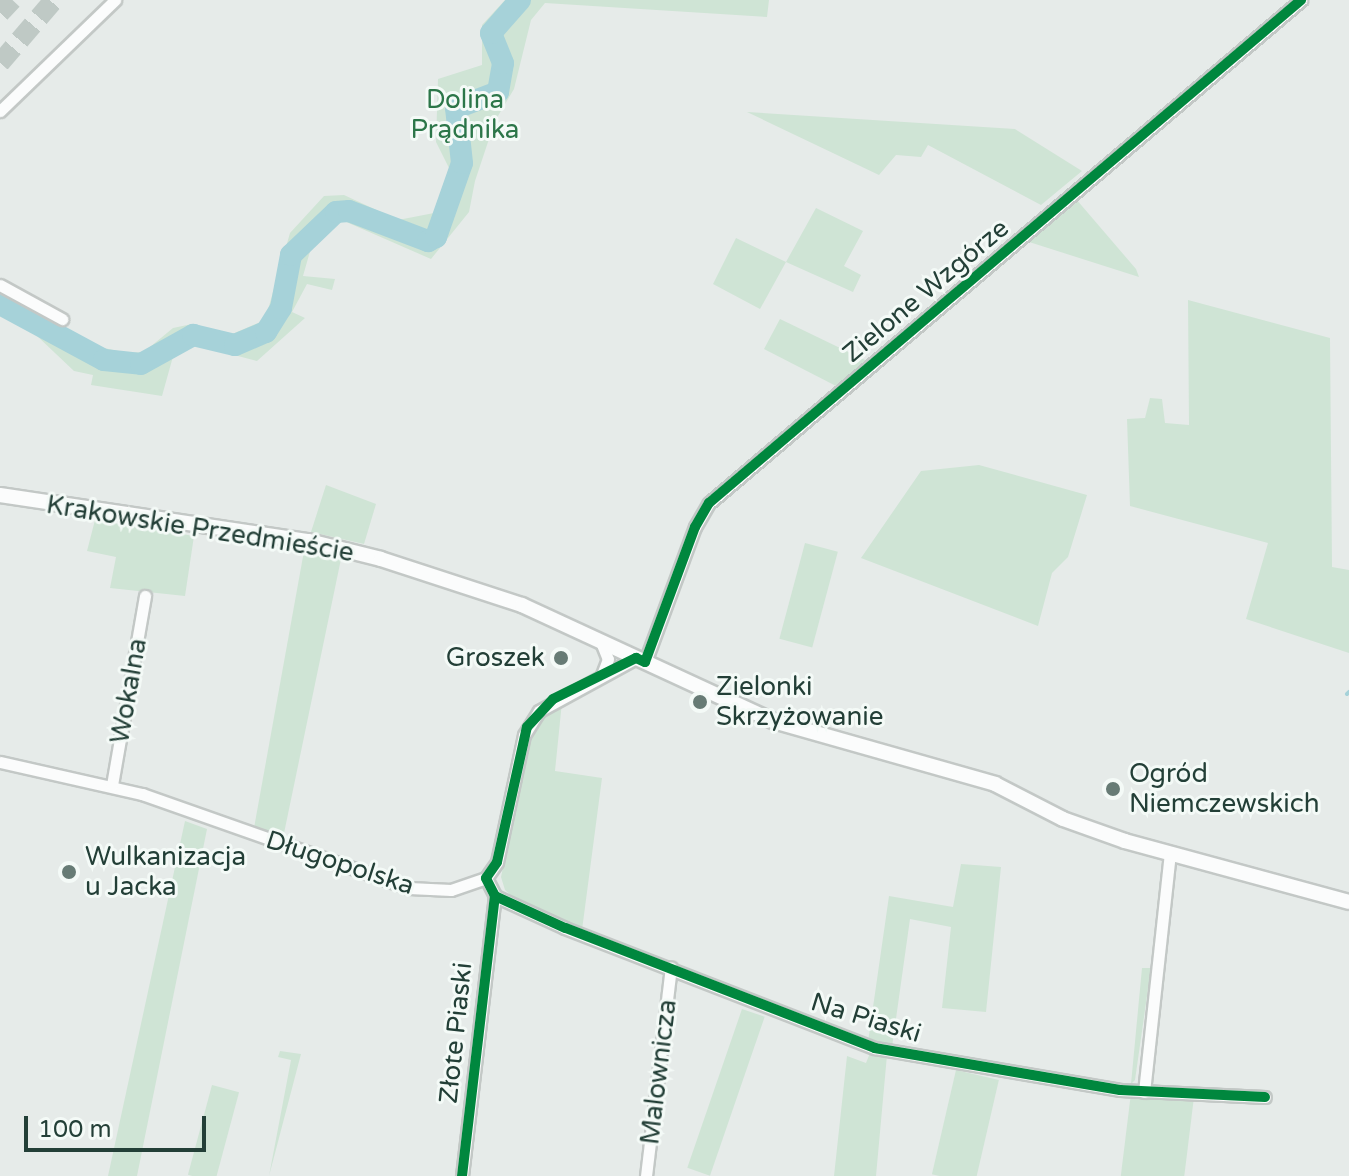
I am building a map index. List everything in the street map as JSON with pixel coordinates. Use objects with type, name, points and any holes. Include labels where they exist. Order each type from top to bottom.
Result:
[{"type":"main road","name":"Krakowskie Przedmieście","points":[[0,495],[353,552],[522,605],[773,721],[995,784],[1093,831],[1347,902]]},
{"type":"street","points":[[0,111],[115,0]]},
{"type":"street","name":"Zielone Wzgórze","points":[[641,660],[695,527],[709,503],[1301,0]]},
{"type":"street","points":[[0,285],[62,319]]},
{"type":"street","name":"Wokalna","points":[[112,785],[145,596]]},
{"type":"street","points":[[601,641],[608,659],[602,675]]},
{"type":"street","points":[[495,896],[486,878],[497,862],[527,727],[547,703],[602,675],[641,660]]},
{"type":"street","name":"Długopolska","points":[[0,762],[112,785],[409,888],[451,890],[486,878]]},
{"type":"street","points":[[1144,1092],[1170,854]]},
{"type":"street","name":"Na Piaski","points":[[495,896],[806,1024],[916,1059],[1144,1092],[1265,1097]]},
{"type":"street","name":"Złote Piaski","points":[[462,1176],[495,896]]},
{"type":"street","name":"Malownicza","points":[[646,1176],[671,967]]},
{"type":"green space","name":"Dolina Prądnika","points":[[505,0],[769,0],[767,17],[545,3],[531,20],[514,89],[495,121],[475,181],[469,212],[431,259],[344,221],[328,225],[311,248],[303,276],[335,279],[332,290],[307,284],[292,312],[305,318],[257,361],[196,345],[174,353],[162,396],[91,385],[93,375],[74,371],[17,317],[0,314],[0,289],[95,346],[127,353],[144,352],[173,328],[192,324],[230,335],[265,320],[290,233],[324,196],[344,195],[398,220],[434,213],[449,168],[436,142],[438,79],[482,65],[482,25]]},
{"type":"green space","points":[[747,112],[1015,129],[1082,171],[1041,205],[928,145],[921,157],[896,155],[879,175]]},
{"type":"green space","points":[[1076,199],[1136,269],[1139,277],[1026,241]]},
{"type":"green space","points":[[816,208],[863,231],[844,266],[861,275],[853,292],[786,262]]},
{"type":"green space","points":[[736,238],[786,262],[760,309],[713,284]]},
{"type":"green space","points":[[1188,300],[1330,338],[1332,567],[1349,570],[1349,653],[1246,619],[1268,543],[1130,506],[1127,419],[1145,418],[1150,398],[1162,399],[1165,423],[1189,425]]},
{"type":"green space","points":[[780,319],[867,361],[838,387],[764,349]]},
{"type":"green space","points":[[979,465],[1087,495],[1068,557],[1052,573],[1038,626],[861,558],[921,471]]},
{"type":"green space","points":[[326,485],[376,504],[364,544],[311,532]]},
{"type":"green space","points":[[95,520],[194,536],[185,596],[110,588],[116,557],[87,551]]},
{"type":"green space","points":[[805,543],[838,552],[812,647],[779,639]]},
{"type":"green space","points":[[304,551],[341,559],[283,838],[254,828]]},
{"type":"green space","points":[[562,702],[555,771],[602,778],[582,930],[517,901],[505,890],[501,877],[529,743],[548,712]]},
{"type":"green space","points":[[185,821],[207,829],[137,1176],[108,1176]]},
{"type":"green space","points":[[961,864],[1001,867],[986,1012],[942,1008],[951,927],[910,919],[892,1047],[868,1042],[889,896],[953,907]]},
{"type":"green space","points":[[1142,968],[1151,968],[1135,1080],[1131,1084]]},
{"type":"green space","points":[[742,1009],[765,1017],[710,1176],[687,1168]]},
{"type":"green space","points":[[280,1051],[301,1054],[269,1176],[291,1060],[278,1057]]},
{"type":"green space","points":[[870,1053],[887,1055],[876,1176],[834,1176],[847,1056],[866,1063]]},
{"type":"green space","points":[[956,1070],[999,1080],[977,1176],[932,1174]]},
{"type":"green space","points":[[212,1085],[239,1092],[217,1176],[188,1175]]},
{"type":"green space","points":[[1131,1093],[1194,1101],[1184,1176],[1121,1176]]},
{"type":"waterway","points":[[0,304],[104,360],[141,364],[193,335],[235,345],[266,332],[281,308],[291,255],[336,212],[349,211],[428,241],[436,237],[462,163],[456,108],[498,92],[503,63],[491,33],[520,0]]},
{"type":"tunnel","points":[[0,13],[12,0]]},
{"type":"tunnel","points":[[0,63],[54,0]]},
{"type":"cycle path","points":[[1265,1097],[1120,1090],[875,1048],[565,928],[495,896],[486,878],[497,862],[527,727],[553,699],[636,658],[645,662],[695,527],[709,503],[1301,0]]},
{"type":"cycle path","points":[[462,1176],[495,896]]},
{"type":"place","name":"Groszek","points":[[561,658]]},
{"type":"place","name":"Zielonki Skrzyżowanie","points":[[700,702]]},
{"type":"place","name":"Ogród Niemczewskich","points":[[1113,789]]},
{"type":"place","name":"Wulkanizacja u Jacka","points":[[69,872]]}]
